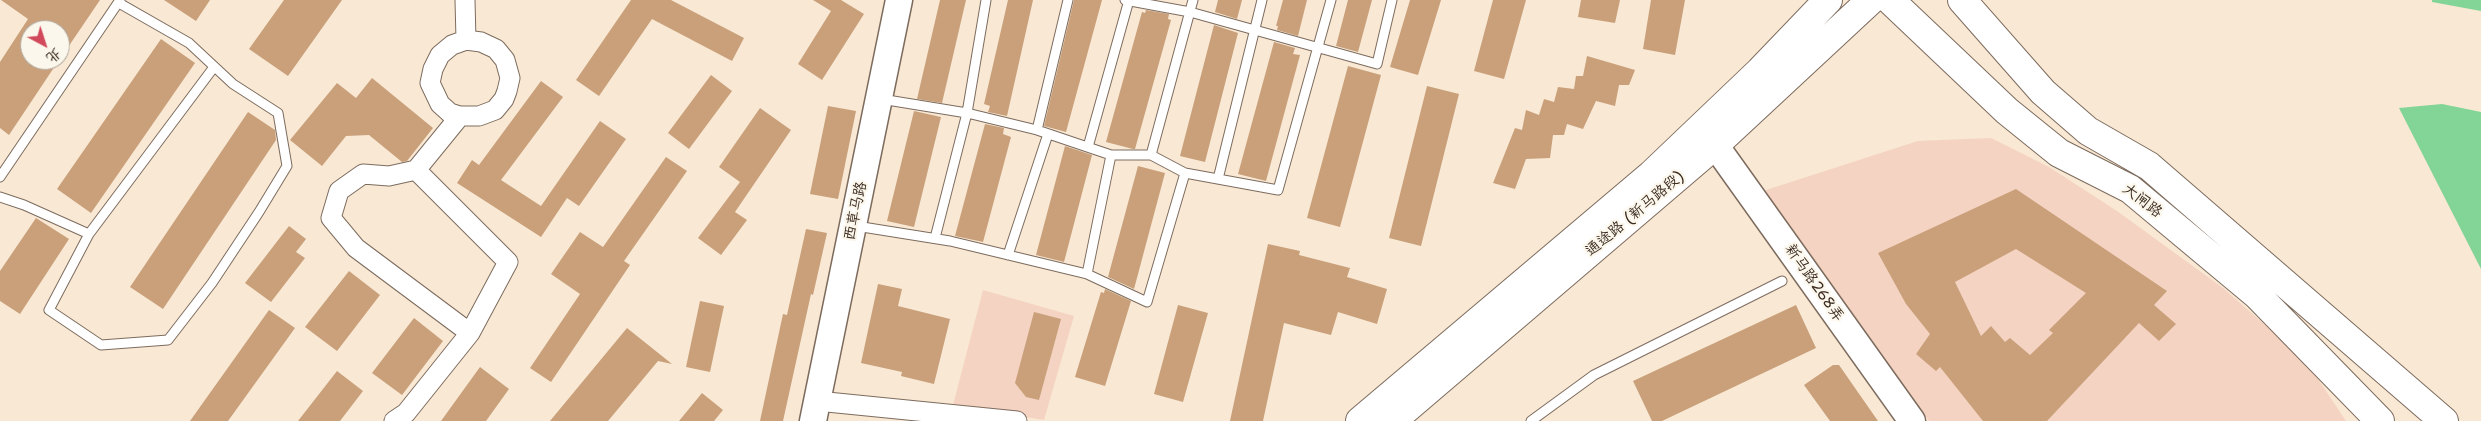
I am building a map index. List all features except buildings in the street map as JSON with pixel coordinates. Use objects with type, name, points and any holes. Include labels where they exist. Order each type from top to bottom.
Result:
[{"type":"main road","name":"通途路 (新马路段)","points":[[1360,421],[1651,175],[1760,70],[1828,0]]},
{"type":"main road","name":"通途路 (新马路段)","points":[[1392,421],[1716,145],[1871,0]]},
{"type":"main road","name":"大闸路","points":[[1890,0],[2007,111],[2059,153],[2130,189],[2257,295],[2380,421]]},
{"type":"main road","name":"大闸路","points":[[1962,0],[2043,92],[2088,131],[2150,166],[2444,421]]},
{"type":"street","points":[[464,0],[466,40]]},
{"type":"street","name":"西草马路","points":[[815,411],[899,0]]},
{"type":"street","points":[[466,40],[481,42],[496,49],[505,60],[510,78],[504,99],[495,110],[479,116],[460,116],[450,113],[440,104],[430,83],[433,69],[440,55],[452,45],[466,40]]},
{"type":"street","points":[[460,116],[416,170],[388,176],[363,174],[338,191],[331,218],[356,248],[470,333]]},
{"type":"street","name":"新马路268弄","points":[[1716,145],[1912,421]]},
{"type":"street","points":[[394,421],[406,413],[470,333],[508,262],[416,170]]},
{"type":"street","points":[[815,411],[1017,421]]},
{"type":"lane","points":[[935,238],[967,113],[986,0]]},
{"type":"lane","points":[[1037,130],[1068,0]]},
{"type":"lane","points":[[1088,147],[1128,0],[1190,12],[1317,49],[1377,64],[1392,0]]},
{"type":"lane","points":[[1151,155],[1193,0]]},
{"type":"lane","points":[[1218,179],[1262,0]]},
{"type":"lane","points":[[879,99],[967,113],[1037,130],[1111,154],[1151,155],[1185,173],[1278,190],[1331,0]]},
{"type":"lane","points":[[0,177],[120,1],[189,43],[234,84],[278,113],[287,166],[212,282],[168,340],[101,345],[49,310],[89,234],[214,67]]},
{"type":"lane","points":[[1008,255],[1048,134]]},
{"type":"lane","points":[[1086,274],[1111,154]]},
{"type":"lane","points":[[853,226],[935,238],[1086,274],[1147,302],[1185,173]]},
{"type":"lane","points":[[0,197],[24,205],[89,234]]},
{"type":"lane","points":[[1531,421],[1594,376],[1782,281]]},
{"type":"shaded area","points":[[1991,138],[2049,167],[2117,211],[2223,288],[2306,361],[2346,421],[1929,421],[1763,191],[1918,141]]},
{"type":"shaded area","points":[[983,290],[1074,316],[1044,420],[953,405]]},
{"type":"green space","points":[[2432,0],[2481,0],[2481,11],[2432,2]]},
{"type":"green space","points":[[2442,104],[2481,112],[2481,269],[2399,108]]}]
